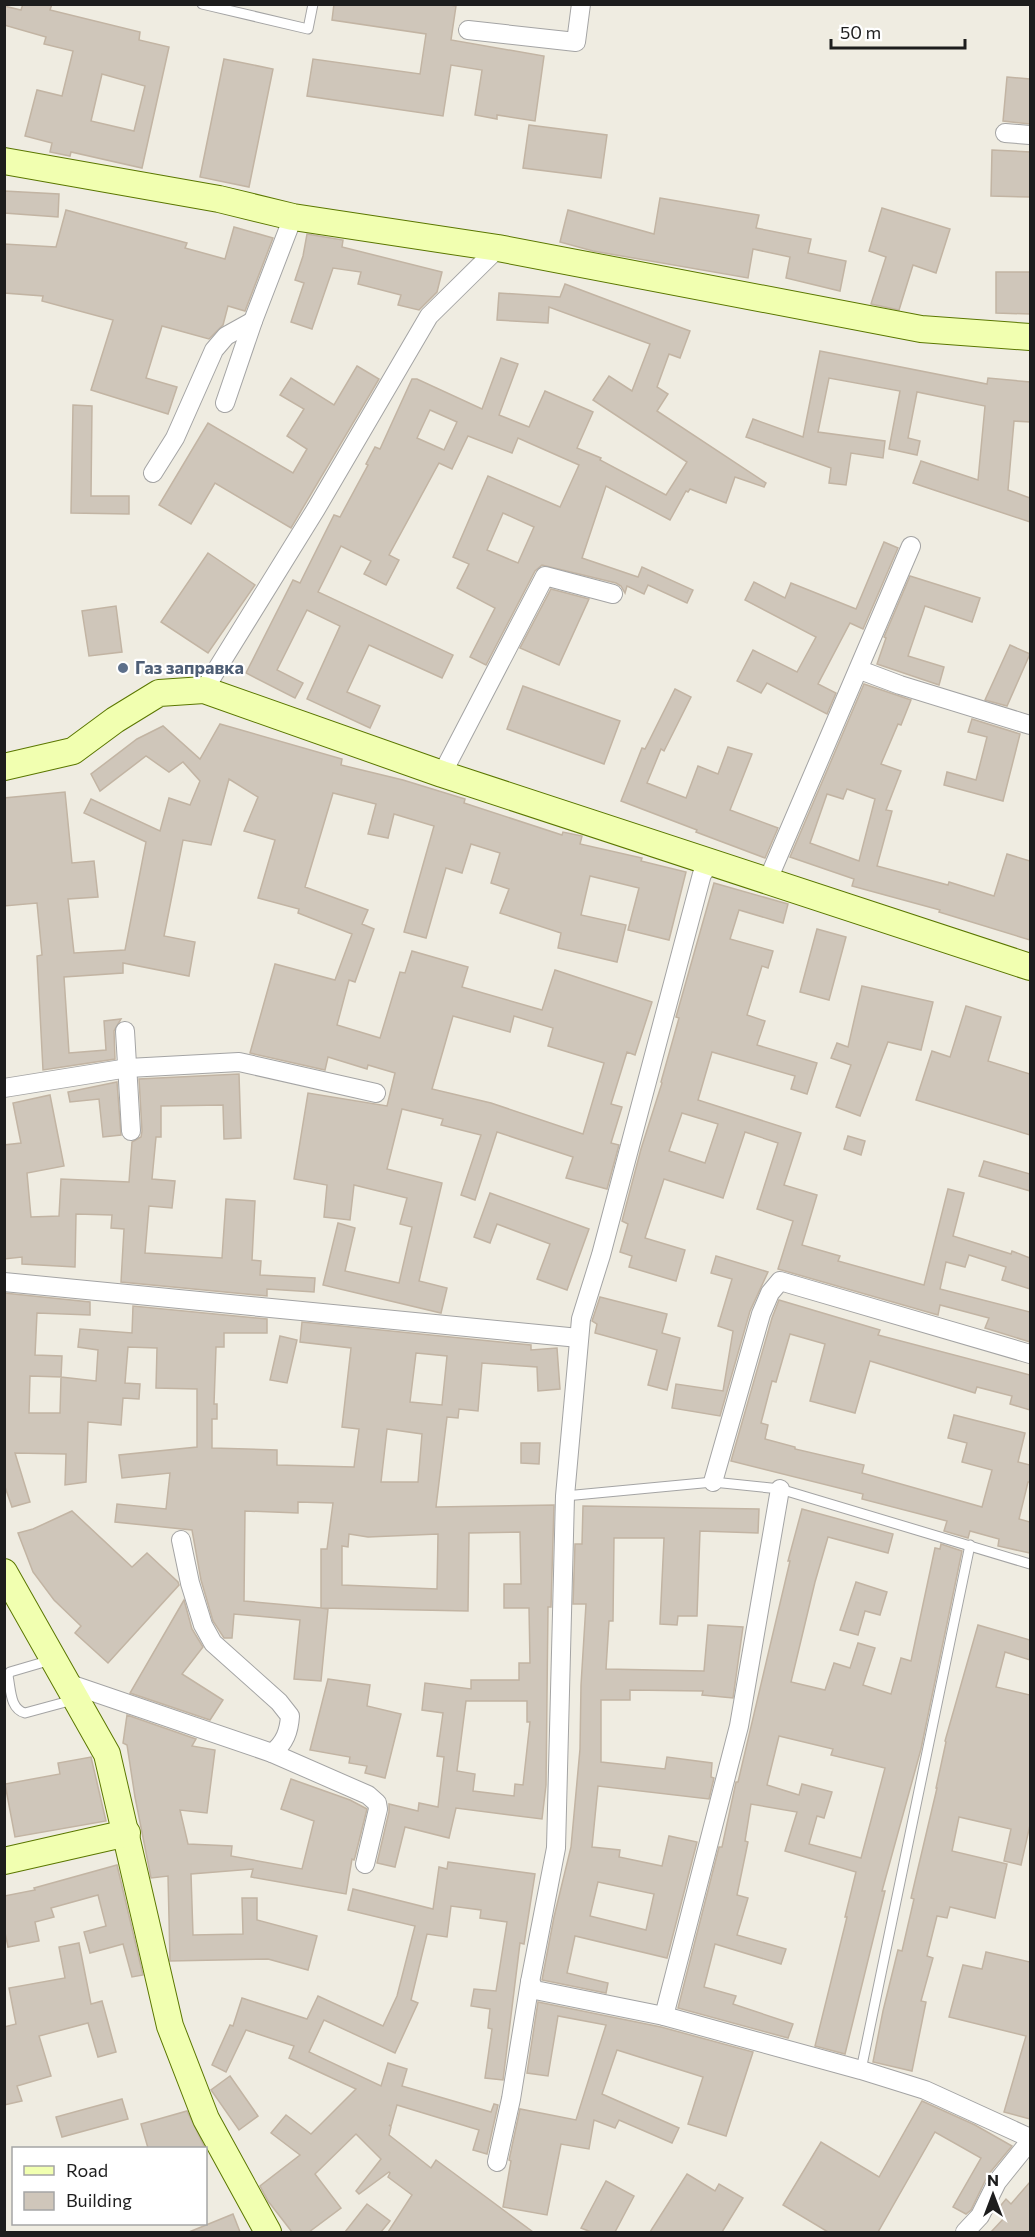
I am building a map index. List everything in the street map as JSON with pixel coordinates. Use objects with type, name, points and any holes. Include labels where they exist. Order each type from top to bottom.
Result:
[{"type":"street","points":[[468,30],[576,42],[581,4]]},
{"type":"street","points":[[1005,133],[1030,135]]},
{"type":"street","points":[[4,161],[219,199],[293,217],[498,248],[921,329],[1030,337]]},
{"type":"street","points":[[225,403],[253,321],[293,217]]},
{"type":"street","points":[[204,690],[315,509],[429,316],[498,248]]},
{"type":"street","points":[[153,473],[174,438],[214,350],[226,336],[253,321]]},
{"type":"street","points":[[767,882],[860,670],[911,546]]},
{"type":"street","points":[[442,774],[545,576],[613,594]]},
{"type":"street","points":[[860,670],[900,685],[1030,725]]},
{"type":"street","points":[[4,767],[73,751],[115,720],[159,693],[204,690],[442,774],[1030,967]]},
{"type":"street","points":[[497,2162],[511,2099],[530,1982],[556,1848],[565,1496],[581,1319],[601,1255],[702,874],[712,862]]},
{"type":"street","points":[[125,1031],[131,1131]]},
{"type":"street","points":[[4,1088],[128,1068],[239,1062],[376,1093]]},
{"type":"street","points":[[712,1482],[761,1314],[770,1293],[780,1281],[1030,1354]]},
{"type":"street","points":[[4,1282],[579,1338]]},
{"type":"street","points":[[664,2016],[739,1726],[780,1489]]},
{"type":"street","points":[[181,1540],[199,1614],[213,1643],[279,1702],[290,1716],[289,1731],[279,1747],[272,1753]]},
{"type":"street","points":[[4,1572],[107,1754],[170,2026],[206,2119],[268,2232]]},
{"type":"street","points":[[71,1691],[272,1753],[373,1798],[378,1809],[365,1864]]},
{"type":"street","points":[[4,1861],[127,1833]]},
{"type":"street","points":[[530,1982],[535,1990],[664,2016],[925,2090],[1030,2139],[997,2182],[980,2216],[965,2232]]},
{"type":"lane","points":[[202,4],[308,29],[313,4]]},
{"type":"lane","points":[[565,1496],[712,1482],[780,1489],[1030,1564]]},
{"type":"lane","points":[[861,2070],[970,1545]]},
{"type":"lane","points":[[54,1659],[10,1672],[8,1676],[14,1706],[18,1711],[26,1713],[71,1691]]},
{"type":"building","points":[[23,4],[52,4],[50,10],[140,32],[139,40],[169,47],[142,168],[71,152],[70,156],[50,152],[52,143],[25,136],[37,90],[62,96],[73,51],[44,44],[46,37],[4,25],[4,6],[21,10]],"holes":[[[102,74],[145,86],[134,131],[91,121]]]},
{"type":"building","points":[[334,4],[456,6],[451,40],[544,56],[535,121],[497,115],[497,119],[475,115],[482,70],[451,65],[443,116],[307,96],[313,59],[420,74],[426,34],[332,20]]},
{"type":"building","points":[[224,59],[273,69],[249,187],[200,177]]},
{"type":"building","points":[[1007,77],[1030,79],[1030,124],[1003,121]]},
{"type":"building","points":[[529,125],[607,135],[601,178],[523,168]]},
{"type":"building","points":[[992,150],[1030,152],[1030,197],[991,196]]},
{"type":"building","points":[[4,191],[59,194],[58,217],[4,213]]},
{"type":"building","points":[[660,198],[759,215],[756,228],[811,239],[808,253],[846,261],[840,291],[786,278],[790,257],[753,249],[748,278],[593,251],[560,242],[568,210],[654,234]]},
{"type":"building","points":[[882,208],[950,229],[936,273],[913,265],[899,310],[871,304],[886,257],[869,251]]},
{"type":"building","points":[[66,210],[187,243],[185,248],[225,259],[234,227],[273,238],[245,311],[228,306],[223,325],[209,339],[162,326],[146,378],[177,387],[168,414],[91,390],[113,320],[42,301],[43,296],[4,293],[4,244],[56,247]]},
{"type":"building","points":[[307,234],[343,240],[342,247],[442,272],[437,292],[419,310],[398,305],[401,295],[358,284],[361,272],[333,268],[312,329],[291,322],[304,283],[295,280]]},
{"type":"building","points":[[996,272],[1030,272],[1030,314],[996,313]]},
{"type":"building","points":[[565,284],[690,331],[680,358],[669,354],[657,387],[668,394],[657,411],[766,483],[764,487],[735,477],[726,503],[690,489],[686,491],[670,520],[606,486],[582,558],[638,577],[642,567],[693,590],[687,603],[648,585],[644,594],[627,586],[625,593],[616,583],[542,565],[535,571],[486,665],[470,657],[495,608],[457,588],[469,564],[453,557],[488,476],[560,507],[579,465],[518,438],[512,453],[468,436],[452,469],[439,463],[389,555],[399,560],[386,585],[364,574],[371,561],[341,546],[318,592],[453,655],[442,678],[369,645],[347,692],[380,706],[370,728],[307,699],[340,626],[307,610],[277,670],[303,683],[295,698],[246,673],[293,580],[300,583],[334,515],[340,517],[375,447],[380,449],[412,379],[417,379],[482,409],[501,358],[518,364],[499,415],[529,427],[545,391],[593,412],[577,448],[601,458],[600,460],[666,495],[687,462],[593,400],[609,376],[632,391],[650,344],[549,307],[548,323],[497,320],[499,293],[560,297]],"holes":[[[430,410],[457,422],[444,450],[417,438]],[[503,513],[534,527],[518,563],[487,550]]]},
{"type":"building","points":[[820,351],[987,384],[988,378],[1030,382],[1030,422],[1014,421],[1008,490],[1030,498],[1030,522],[913,483],[921,461],[978,480],[985,406],[917,392],[908,438],[920,441],[917,455],[889,449],[900,391],[829,378],[818,432],[885,441],[883,458],[851,453],[846,485],[829,483],[831,468],[746,437],[753,419],[803,437]]},
{"type":"building","points":[[357,366],[379,379],[291,528],[215,483],[191,524],[159,505],[208,423],[293,473],[307,449],[287,436],[304,409],[280,395],[291,378],[334,405]]},
{"type":"building","points":[[73,405],[92,406],[91,496],[129,496],[129,514],[71,513]]},
{"type":"building","points":[[884,542],[898,548],[863,629],[850,623],[818,684],[836,693],[827,714],[767,683],[761,693],[737,681],[753,650],[797,672],[816,637],[745,600],[754,582],[785,598],[791,583],[856,609]]},
{"type":"building","points":[[208,553],[255,585],[208,653],[161,622]]},
{"type":"building","points":[[910,576],[980,598],[972,622],[925,606],[908,656],[944,667],[939,685],[877,664],[886,638],[884,637]]},
{"type":"building","points":[[551,589],[589,599],[559,665],[520,648]]},
{"type":"building","points":[[116,606],[122,652],[89,656],[82,611]]},
{"type":"building","points":[[1010,645],[1030,654],[1007,706],[985,700]]},
{"type":"building","points":[[864,684],[911,700],[881,764],[901,771],[886,810],[892,811],[877,866],[948,885],[949,882],[994,896],[1007,854],[1030,861],[1030,940],[939,912],[940,910],[852,886],[854,879],[790,857]],"holes":[[[847,789],[875,799],[859,861],[810,843],[827,794],[843,799]]]},
{"type":"building","points":[[523,686],[620,721],[604,764],[507,729]]},
{"type":"building","points":[[675,689],[691,697],[664,751],[661,749],[647,783],[686,798],[698,766],[718,774],[728,747],[752,754],[730,810],[778,828],[765,858],[621,801],[642,748],[645,749]]},
{"type":"building","points":[[972,719],[1020,734],[1003,801],[944,785],[947,772],[976,780],[987,737],[968,732]]},
{"type":"building","points":[[220,724],[342,759],[341,765],[403,780],[465,799],[464,803],[562,835],[563,832],[582,836],[580,844],[642,858],[641,861],[686,872],[669,940],[628,930],[639,888],[590,876],[581,915],[626,925],[617,962],[558,948],[561,933],[500,913],[509,889],[491,883],[500,853],[471,844],[462,873],[446,868],[426,938],[404,932],[434,826],[394,814],[388,838],[368,834],[376,804],[333,793],[305,887],[368,910],[362,924],[374,929],[355,982],[349,980],[337,1025],[380,1038],[400,972],[405,973],[412,951],[468,967],[462,987],[542,1010],[555,970],[652,1002],[635,1055],[627,1052],[611,1104],[622,1107],[611,1143],[619,1145],[607,1189],[566,1178],[573,1157],[497,1132],[475,1200],[461,1195],[481,1135],[441,1125],[443,1119],[402,1109],[387,1169],[442,1183],[419,1281],[447,1288],[441,1313],[323,1285],[338,1223],[355,1228],[345,1271],[399,1283],[412,1227],[400,1224],[407,1198],[354,1185],[350,1220],[324,1217],[327,1185],[294,1179],[308,1093],[387,1106],[395,1073],[368,1065],[367,1069],[328,1057],[325,1070],[250,1053],[275,964],[335,980],[352,934],[298,913],[299,909],[258,898],[275,840],[244,831],[258,797],[229,779],[211,845],[183,840],[164,936],[195,942],[189,976],[123,963],[123,973],[64,977],[69,1053],[106,1050],[104,1021],[121,1019],[114,1031],[115,1059],[43,1070],[37,956],[42,955],[37,903],[4,906],[4,798],[65,792],[72,863],[94,861],[98,897],[68,899],[74,953],[125,950],[146,842],[84,813],[91,799],[160,831],[169,798],[190,805],[200,781],[183,762],[169,772],[146,756],[100,791],[91,774],[137,739],[163,726],[200,759]],"holes":[[[453,1016],[510,1032],[514,1016],[553,1028],[548,1046],[604,1063],[583,1134],[491,1103],[432,1089]]]},
{"type":"building","points":[[714,883],[788,904],[783,923],[739,910],[730,939],[773,951],[768,968],[762,966],[747,1015],[765,1021],[757,1045],[817,1063],[807,1094],[791,1089],[795,1076],[712,1052],[698,1100],[801,1133],[784,1185],[817,1195],[802,1245],[840,1256],[838,1261],[924,1285],[948,1189],[964,1193],[953,1236],[1030,1258],[1030,1289],[1002,1280],[1006,1267],[969,1255],[965,1267],[946,1262],[940,1289],[1030,1312],[1030,1342],[985,1328],[989,1318],[940,1305],[938,1315],[778,1269],[793,1221],[757,1209],[778,1143],[745,1132],[723,1198],[664,1179],[645,1238],[685,1250],[676,1281],[629,1267],[632,1256],[620,1252],[628,1224],[622,1221],[662,1083],[679,1018],[676,1017]],"holes":[[[682,1113],[718,1124],[705,1163],[669,1151]]]},
{"type":"building","points":[[817,929],[846,937],[829,1000],[800,992]]},
{"type":"building","points":[[862,986],[933,1002],[921,1050],[888,1042],[860,1116],[836,1107],[851,1065],[831,1058],[837,1043],[848,1047]]},
{"type":"building","points":[[966,1006],[1001,1017],[988,1061],[1030,1074],[1030,1135],[916,1100],[932,1051],[950,1057]]},
{"type":"building","points":[[239,1074],[241,1138],[224,1139],[223,1105],[161,1106],[161,1137],[156,1137],[152,1179],[175,1181],[172,1208],[149,1206],[145,1253],[222,1258],[226,1199],[255,1201],[252,1260],[261,1261],[260,1275],[315,1278],[314,1292],[267,1289],[267,1296],[121,1282],[124,1229],[111,1228],[112,1215],[76,1214],[75,1267],[22,1264],[22,1257],[4,1259],[4,1145],[21,1143],[13,1103],[50,1095],[64,1166],[27,1173],[31,1217],[59,1216],[61,1179],[129,1182],[132,1142],[141,1137],[142,1131],[139,1079]]},
{"type":"building","points":[[117,1082],[121,1135],[103,1137],[99,1099],[70,1102],[68,1092]]},
{"type":"building","points":[[848,1136],[865,1141],[861,1155],[844,1149]]},
{"type":"building","points":[[984,1161],[1030,1174],[1030,1191],[979,1176]]},
{"type":"building","points":[[490,1193],[589,1229],[567,1290],[537,1279],[550,1244],[497,1224],[490,1243],[474,1237]]},
{"type":"building","points":[[716,1256],[768,1272],[750,1311],[720,1416],[672,1408],[676,1384],[723,1391],[733,1331],[718,1326],[732,1279],[711,1273]]},
{"type":"building","points":[[4,1293],[90,1302],[90,1315],[37,1313],[35,1355],[62,1356],[61,1377],[96,1381],[98,1350],[78,1347],[80,1329],[132,1333],[133,1306],[267,1319],[267,1333],[224,1333],[224,1347],[216,1347],[214,1404],[217,1404],[217,1419],[212,1419],[212,1448],[277,1450],[277,1465],[354,1467],[359,1429],[342,1427],[351,1348],[300,1342],[302,1322],[531,1345],[531,1350],[557,1348],[560,1389],[538,1391],[537,1367],[482,1363],[478,1411],[459,1409],[458,1418],[447,1417],[436,1507],[554,1505],[551,1607],[548,1607],[546,1785],[542,1819],[456,1808],[449,1838],[405,1827],[395,1867],[377,1863],[389,1804],[418,1811],[419,1803],[438,1807],[444,1757],[437,1756],[443,1713],[422,1710],[425,1683],[471,1689],[471,1680],[519,1680],[519,1663],[530,1663],[529,1608],[504,1608],[504,1584],[521,1584],[520,1532],[469,1533],[468,1611],[321,1608],[328,1609],[321,1681],[294,1679],[300,1620],[234,1614],[232,1638],[224,1638],[213,1621],[201,1580],[192,1530],[115,1522],[117,1504],[166,1509],[170,1473],[122,1478],[119,1455],[197,1447],[197,1389],[156,1388],[157,1348],[128,1347],[125,1383],[140,1384],[139,1399],[123,1398],[121,1425],[88,1422],[86,1482],[65,1485],[66,1454],[15,1453],[30,1502],[12,1507],[4,1484]],"holes":[[[416,1353],[447,1356],[442,1405],[410,1402]],[[30,1376],[61,1377],[60,1413],[29,1413]],[[387,1429],[422,1434],[418,1482],[381,1482]],[[298,1502],[333,1503],[327,1549],[321,1549],[321,1608],[244,1601],[245,1511],[298,1513]],[[349,1534],[368,1537],[438,1534],[437,1589],[342,1585],[342,1546],[348,1547]],[[466,1701],[527,1701],[527,1722],[530,1722],[523,1785],[515,1784],[514,1796],[473,1791],[475,1774],[457,1771]]]},
{"type":"building","points":[[600,1297],[667,1314],[662,1333],[680,1338],[667,1390],[648,1385],[657,1350],[595,1333],[597,1324],[592,1321]]},
{"type":"building","points":[[779,1300],[880,1330],[878,1335],[1030,1375],[1030,1410],[1010,1404],[1012,1396],[977,1387],[975,1393],[870,1361],[855,1413],[810,1401],[825,1344],[790,1334],[776,1382],[772,1381],[761,1423],[768,1425],[765,1439],[795,1447],[795,1449],[864,1465],[862,1473],[982,1507],[992,1470],[962,1462],[967,1443],[948,1438],[954,1415],[1025,1433],[1018,1462],[1030,1465],[1030,1482],[1028,1482],[1019,1519],[1030,1522],[1030,1553],[998,1546],[999,1539],[970,1531],[968,1538],[944,1531],[947,1521],[862,1499],[863,1494],[731,1461]]},
{"type":"building","points":[[280,1336],[297,1340],[287,1383],[270,1380]]},
{"type":"building","points":[[521,1443],[540,1443],[539,1464],[521,1463]]},
{"type":"building","points":[[583,1506],[759,1509],[758,1533],[700,1531],[697,1616],[678,1616],[677,1625],[660,1624],[664,1538],[614,1538],[613,1621],[609,1621],[606,1669],[704,1671],[708,1625],[743,1627],[733,1698],[702,1695],[703,1691],[630,1690],[630,1700],[601,1700],[601,1762],[665,1769],[667,1757],[712,1763],[711,1777],[714,1778],[709,1799],[598,1786],[592,1847],[620,1850],[619,1857],[662,1866],[669,1836],[697,1842],[667,1958],[575,1936],[567,1973],[608,1983],[606,1993],[542,1980],[571,1847],[580,1749],[586,1604],[573,1604],[575,1544],[582,1544]],"holes":[[[598,1882],[654,1894],[646,1930],[590,1916]]]},
{"type":"building","points":[[802,1509],[893,1534],[888,1553],[828,1537],[791,1682],[825,1690],[834,1663],[850,1668],[858,1643],[875,1648],[863,1685],[891,1694],[901,1658],[911,1661],[935,1548],[940,1549],[941,1544],[962,1551],[921,1749],[882,1891],[885,1891],[845,2054],[815,2046],[856,1872],[785,1851],[797,1812],[751,1804],[745,1841],[748,1842],[737,1895],[748,1898],[737,1935],[786,1949],[781,1964],[715,1944],[704,1987],[736,1996],[733,2004],[793,2024],[788,2038],[678,2008],[719,1847],[722,1847],[736,1782],[738,1782],[790,1561],[788,1561]],"holes":[[[779,1736],[833,1749],[831,1755],[885,1768],[861,1858],[809,1844],[817,1816],[824,1818],[832,1792],[802,1784],[799,1795],[767,1785]]]},
{"type":"building","points":[[72,1511],[132,1567],[147,1553],[179,1585],[108,1663],[75,1633],[81,1626],[54,1600],[33,1572],[18,1533],[33,1529]]},
{"type":"building","points":[[856,1582],[887,1592],[880,1615],[865,1611],[858,1635],[840,1630]]},
{"type":"building","points":[[184,1600],[192,1629],[203,1647],[182,1674],[223,1700],[210,1720],[130,1693]]},
{"type":"building","points":[[978,1625],[1030,1640],[1030,1660],[1005,1652],[996,1687],[1030,1695],[1030,1825],[1021,1865],[1004,1861],[1011,1829],[959,1817],[952,1851],[1007,1864],[995,1918],[950,1907],[947,1918],[937,1916],[927,1956],[933,1958],[921,2001],[926,2002],[912,2071],[873,2062],[898,1950],[902,1951],[914,1899],[911,1898],[937,1788],[945,1741]]},
{"type":"building","points":[[328,1679],[370,1685],[367,1706],[401,1714],[385,1778],[365,1773],[367,1766],[349,1763],[350,1757],[310,1750]]},
{"type":"building","points":[[127,1715],[196,1739],[192,1746],[215,1750],[207,1813],[180,1810],[188,1844],[232,1846],[231,1856],[302,1869],[314,1821],[281,1809],[291,1779],[350,1800],[367,1809],[355,1857],[354,1860],[352,1859],[346,1894],[251,1877],[253,1869],[191,1874],[193,1935],[243,1934],[242,1898],[257,1898],[257,1920],[317,1936],[308,1970],[268,1959],[170,1961],[168,1876],[151,1878],[127,1745],[123,1743]]},
{"type":"building","points":[[91,1757],[106,1821],[15,1837],[5,1784],[60,1774],[58,1763]]},
{"type":"building","points":[[448,1862],[535,1874],[524,1944],[520,1943],[503,2080],[485,2078],[492,2029],[488,2028],[490,2009],[471,2006],[474,1989],[496,1991],[507,1922],[480,1918],[481,1910],[451,1906],[447,1937],[427,1934],[411,2000],[418,2003],[395,2053],[324,2020],[309,2052],[381,2086],[388,2063],[407,2069],[402,2086],[491,2112],[494,2104],[498,2105],[487,2154],[473,2150],[479,2130],[397,2105],[391,2126],[389,2125],[391,2127],[389,2135],[431,2168],[436,2160],[533,2232],[388,2232],[412,2195],[388,2177],[389,2172],[359,2194],[356,2191],[381,2159],[356,2134],[315,2174],[341,2208],[309,2232],[292,2232],[268,2201],[260,2186],[300,2155],[271,2133],[286,2115],[311,2134],[356,2089],[289,2058],[294,2046],[246,2030],[226,2072],[212,2065],[230,2025],[233,2026],[242,1998],[307,2019],[318,1996],[383,2026],[397,1996],[415,1926],[348,1910],[353,1889],[433,1909],[439,1867],[447,1869]]},
{"type":"building","points":[[117,1865],[143,1975],[132,1977],[123,1944],[90,1953],[84,1932],[106,1926],[98,1895],[51,1908],[54,1917],[35,1922],[39,1941],[8,1947],[4,1928],[4,1896],[35,1890],[34,1888]]},
{"type":"building","points":[[79,1943],[91,2004],[102,2001],[116,2052],[98,2057],[88,2023],[39,2036],[51,2076],[17,2086],[22,2101],[4,2105],[4,2027],[16,2024],[9,1988],[65,1978],[59,1947]]},
{"type":"building","points":[[986,1952],[1030,1962],[1030,2119],[1004,2112],[1026,2036],[949,2017],[963,1965],[982,1969]]},
{"type":"building","points":[[538,2002],[661,2027],[753,2052],[726,2136],[688,2124],[703,2077],[617,2050],[602,2094],[679,2128],[672,2143],[619,2120],[615,2128],[594,2120],[589,2149],[561,2144],[547,2215],[503,2207],[511,2161],[509,2160],[520,2109],[576,2120],[606,2025],[558,2016],[548,2076],[527,2073]]},
{"type":"building","points":[[230,2076],[258,2116],[239,2130],[211,2090]]},
{"type":"building","points":[[122,2099],[128,2119],[62,2137],[56,2117]]},
{"type":"building","points":[[922,2101],[975,2125],[1012,2146],[988,2175],[971,2210],[966,2214],[953,2207],[981,2158],[935,2132],[878,2232],[828,2232],[783,2205],[821,2142],[879,2177]]},
{"type":"building","points":[[187,2111],[205,2147],[148,2147],[141,2124]]},
{"type":"building","points":[[687,2174],[715,2191],[719,2184],[743,2198],[722,2232],[650,2232]]},
{"type":"building","points":[[606,2181],[634,2196],[615,2232],[591,2232],[581,2228]]},
{"type":"building","points":[[1030,2182],[1030,2232],[991,2232],[1005,2217],[997,2210],[1006,2199],[1011,2204]]},
{"type":"building","points":[[367,2204],[390,2221],[381,2232],[345,2232]]},
{"type":"building","points":[[233,2214],[240,2232],[189,2232]]},
{"type":"place","name":"Газ заправка","points":[[123,668]]}]
